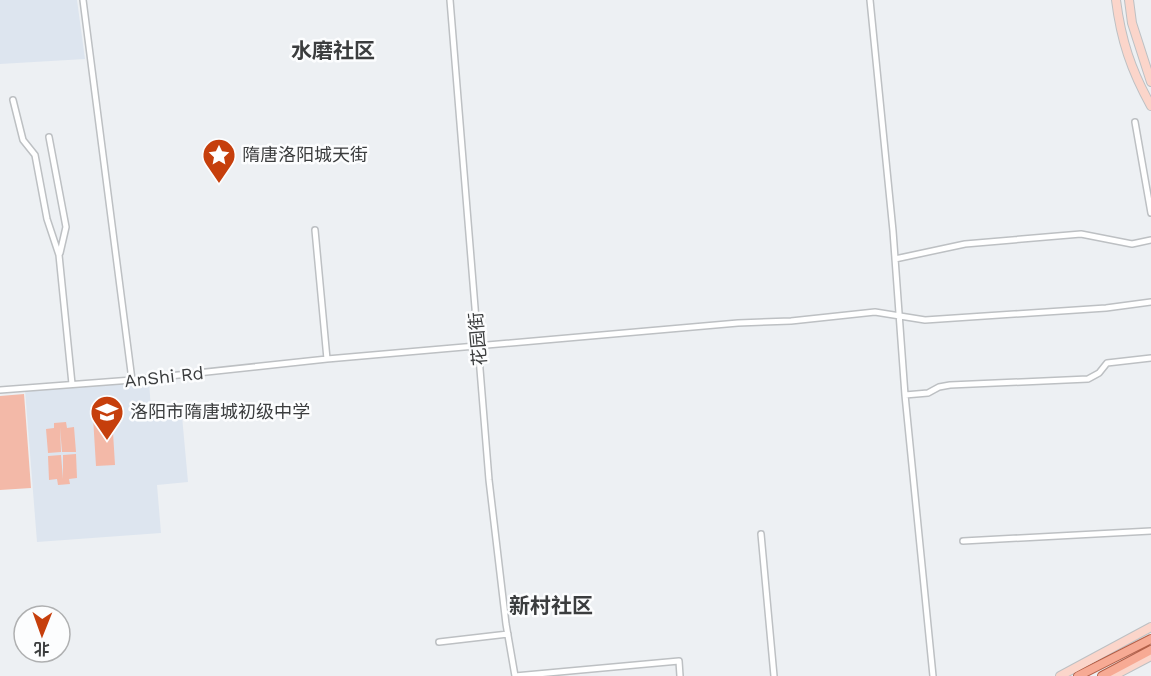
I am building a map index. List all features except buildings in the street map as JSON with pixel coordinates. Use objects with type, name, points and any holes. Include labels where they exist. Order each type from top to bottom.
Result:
[{"type":"main road","points":[[1116,0],[1124,45],[1134,74],[1151,106]]},
{"type":"main road","points":[[1129,0],[1132,22],[1151,82]]},
{"type":"main road","points":[[1060,676],[1151,627]]},
{"type":"main road","points":[[1078,676],[1151,639]]},
{"type":"main road","points":[[1102,676],[1151,650]]},
{"type":"main road","points":[[1113,676],[1151,656]]},
{"type":"street","points":[[83,0],[132,380]]},
{"type":"street","name":"花园街","points":[[450,0],[489,480],[515,676]]},
{"type":"street","points":[[870,0],[933,676]]},
{"type":"street","points":[[13,100],[23,140],[35,155],[47,219],[59,255],[72,384]]},
{"type":"street","points":[[1135,122],[1151,213]]},
{"type":"street","points":[[49,137],[66,227],[59,255]]},
{"type":"street","points":[[315,230],[327,358]]},
{"type":"street","points":[[895,259],[965,244],[1081,234],[1116,243],[1132,244],[1151,240]]},
{"type":"street","name":"AnShi Rd","points":[[0,390],[132,380],[327,358],[738,323],[790,321],[875,312],[926,320],[1107,308],[1151,302]]},
{"type":"street","points":[[906,394],[928,393],[939,387],[950,385],[1088,379],[1099,373],[1107,363],[1151,358]]},
{"type":"street","points":[[963,541],[1151,531]]},
{"type":"street","points":[[761,534],[774,676]]},
{"type":"street","points":[[439,642],[508,634]]},
{"type":"street","points":[[515,676],[679,661],[680,676]]},
{"type":"shaded area","points":[[0,0],[77,0],[85,59],[0,64]]},
{"type":"shaded area","name":"洛阳市隋唐城初级中学","points":[[149,381],[151,410],[145,411],[146,418],[182,416],[188,482],[157,485],[161,533],[37,542],[25,390]]},
{"type":"shaded area","points":[[24,394],[31,488],[0,490],[0,396]]},
{"type":"shaded area","points":[[112,416],[115,465],[96,466],[93,417]]},
{"type":"shaded area","points":[[66,422],[67,428],[74,427],[76,452],[62,452],[60,427],[61,452],[48,453],[46,429],[54,428],[54,423]]},
{"type":"shaded area","points":[[76,454],[77,478],[69,479],[70,484],[58,485],[57,479],[49,480],[48,456],[61,455],[63,479],[63,455]]},
{"type":"place","name":"隋唐洛阳城天街","points":[[219,184]]},
{"type":"place","name":"洛阳市隋唐城初级中学","points":[[107,441]]},
{"type":"district","name":"水磨社区","points":[[333,51]]},
{"type":"district","name":"新村社区","points":[[551,606]]}]
